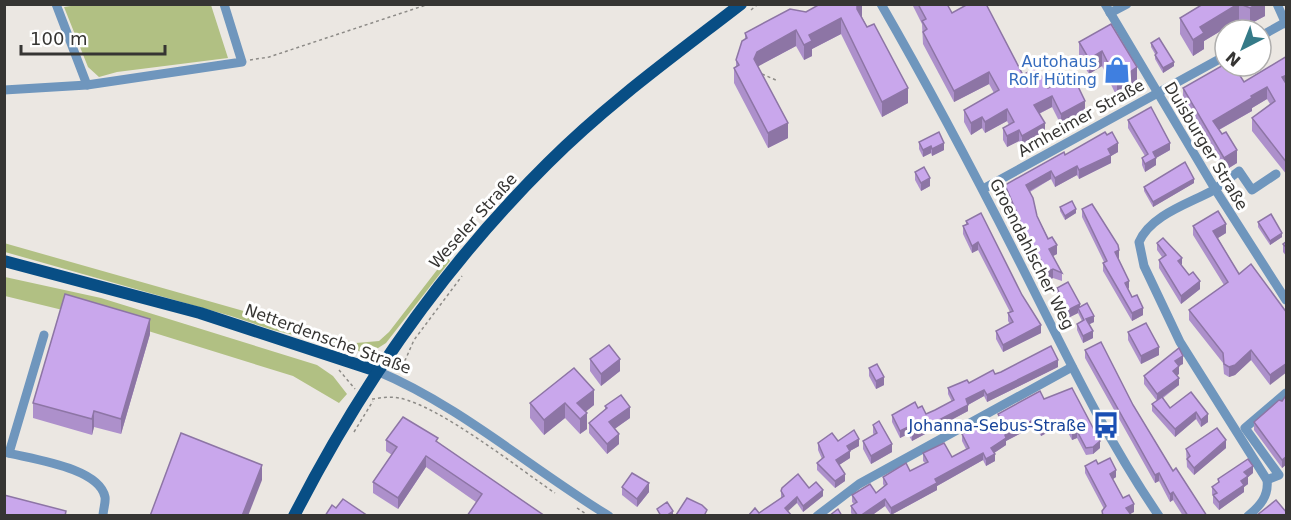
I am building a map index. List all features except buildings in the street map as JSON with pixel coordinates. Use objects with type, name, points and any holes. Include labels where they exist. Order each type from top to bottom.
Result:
[{"type":"main road","name":"Weseler Straße","points":[[294,516],[324,457],[377,371],[440,282],[490,224],[549,162],[621,97],[745,8]]},
{"type":"main road","name":"Netterdensche Straße","points":[[4,261],[200,313],[303,344],[377,371]]},
{"type":"street","points":[[56,4],[87,85]]},
{"type":"street","points":[[4,90],[87,85],[242,62],[224,4]]},
{"type":"street","name":"Groendahlscher Weg","points":[[881,4],[935,96],[1072,367],[1128,470],[1160,516]]},
{"type":"street","points":[[1108,9],[1126,4]]},
{"type":"street","points":[[1276,4],[1286,23]]},
{"type":"street","name":"Duisburger Straße","points":[[1108,9],[1156,94],[1287,300]]},
{"type":"street","name":"Arnheimer Straße","points":[[983,189],[1213,63]]},
{"type":"street","points":[[1248,516],[1267,495],[1267,480],[1241,431],[1180,342],[1140,253],[1139,242],[1147,228],[1215,189],[1239,171],[1252,190],[1275,174]]},
{"type":"street","points":[[44,335],[7,453],[86,473],[98,483],[105,497],[103,516]]},
{"type":"street","points":[[817,516],[859,484],[1072,367]]},
{"type":"street","name":"Netterdensche Straße","points":[[377,371],[396,378],[445,407],[609,516]]},
{"type":"street","points":[[1241,431],[1287,393]]},
{"type":"path","points":[[242,62],[269,57],[429,4]]},
{"type":"path","points":[[745,8],[758,4]]},
{"type":"path","points":[[755,71],[778,81]]},
{"type":"path","points":[[396,378],[414,340],[465,272]]},
{"type":"path","points":[[332,366],[363,393]]},
{"type":"path","points":[[387,397],[402,399],[454,425],[555,493]]},
{"type":"path","points":[[574,506],[589,516]]},
{"type":"green space","points":[[84,4],[211,5],[228,58],[117,72],[99,77],[88,67],[64,7]]},
{"type":"green space","points":[[4,243],[356,343],[379,341],[389,332],[447,257],[450,261],[386,343],[375,350],[363,352],[273,330],[5,252]]},
{"type":"green space","points":[[5,277],[101,298],[317,365],[333,376],[347,394],[339,403],[293,376],[145,330],[5,296]]},
{"type":"place","name":"Autohaus Rolf Hüting","points":[[1117,70]]},
{"type":"place","name":"Johanna-Sebus-Straße","points":[[1106,425]]}]
